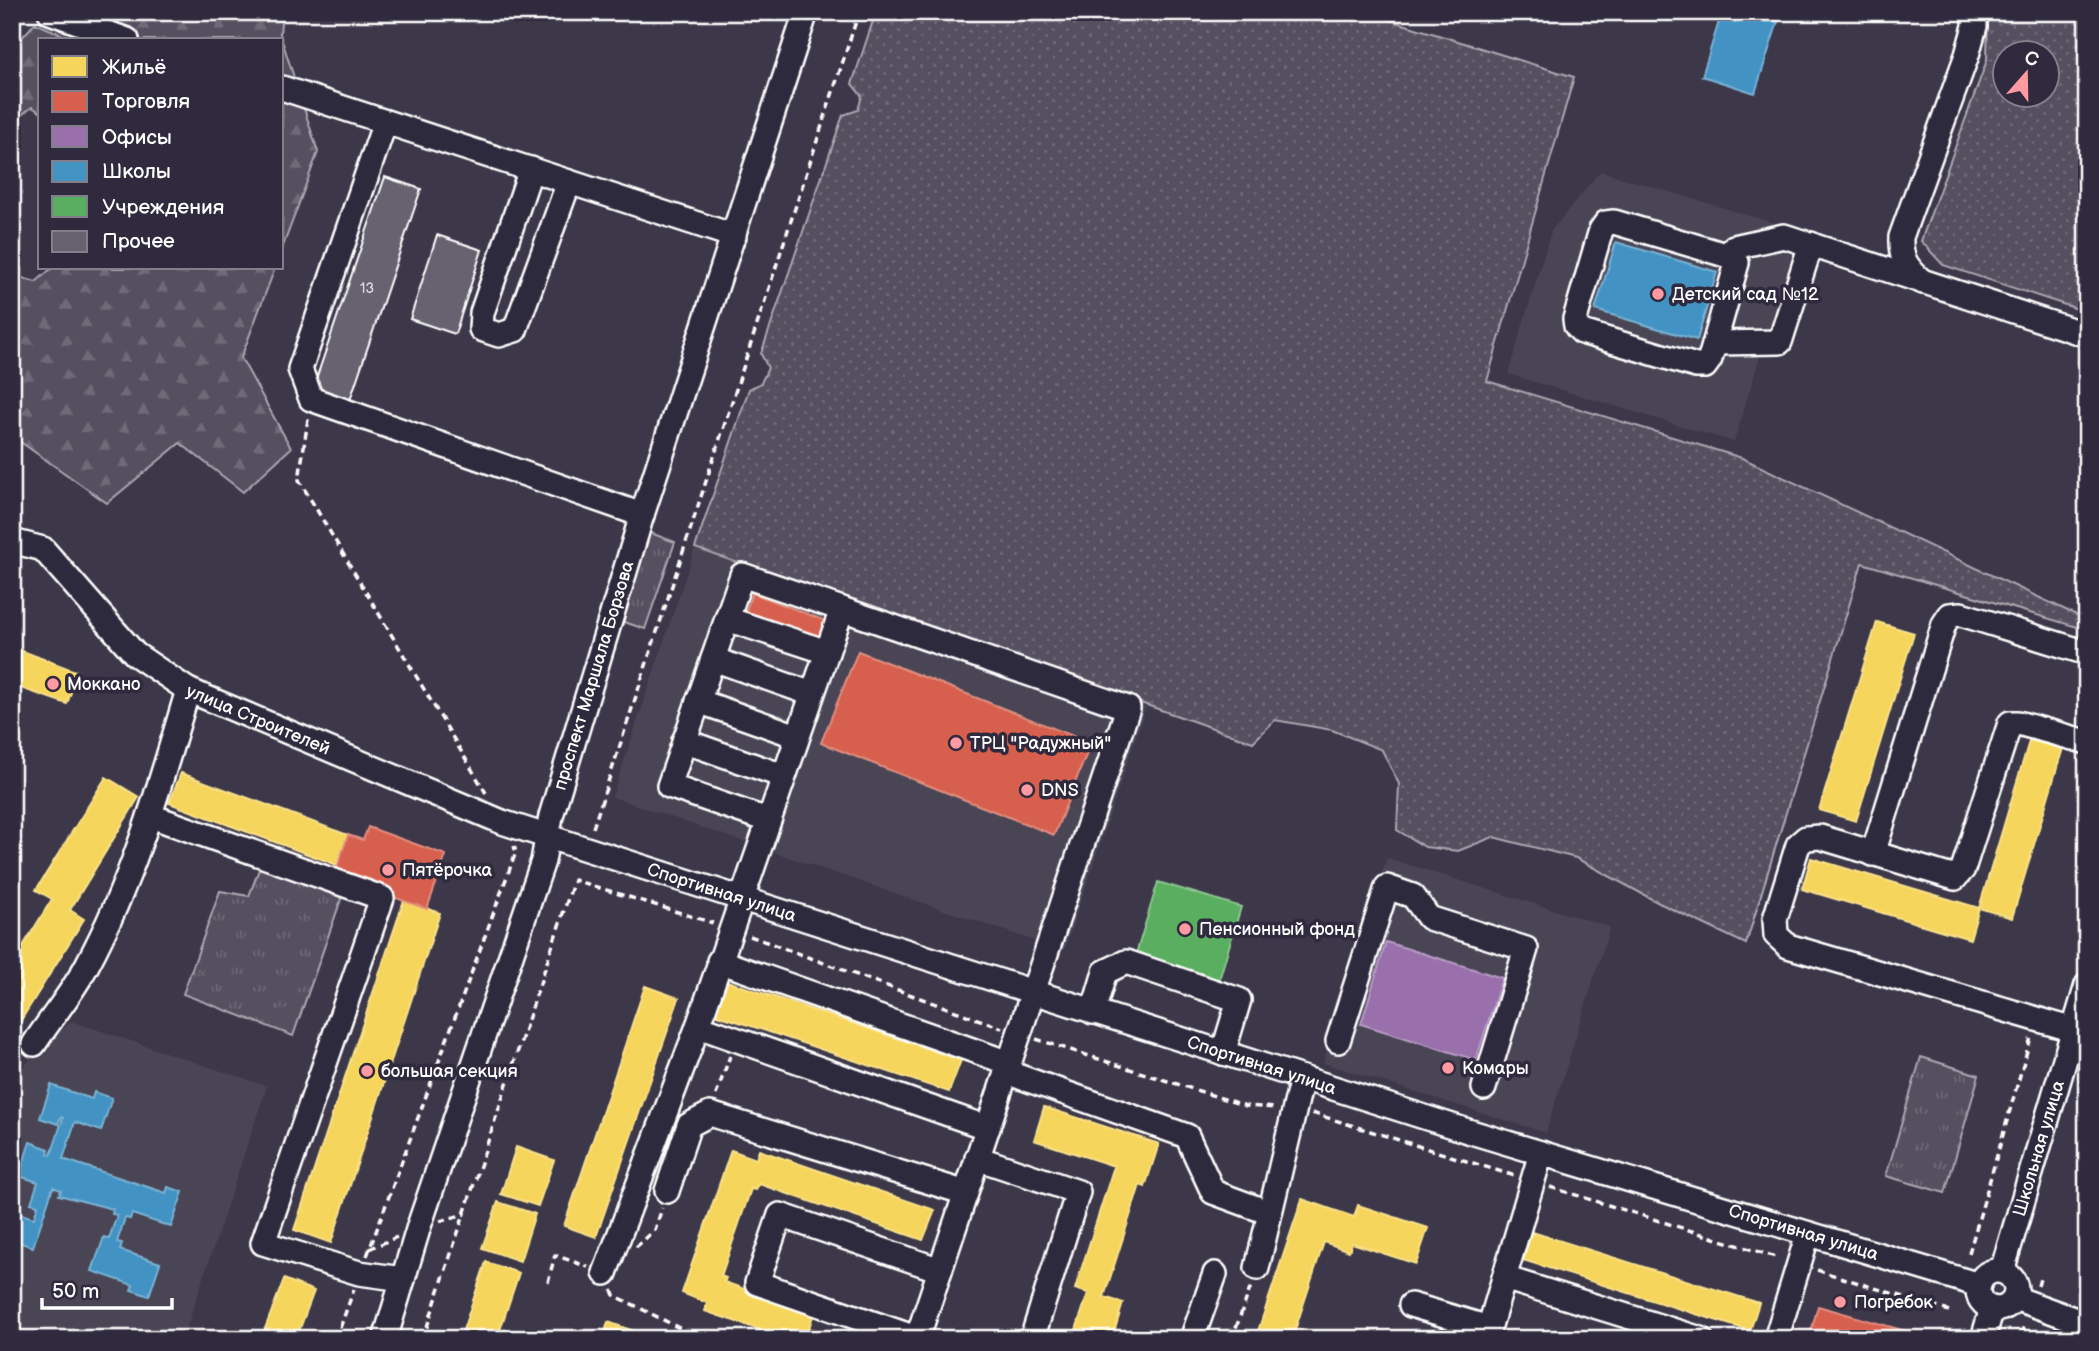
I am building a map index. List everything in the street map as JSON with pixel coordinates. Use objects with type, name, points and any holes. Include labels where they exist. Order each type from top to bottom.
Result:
[{"type":"street","points":[[50,12],[122,38]]},
{"type":"street","name":"проспект Маршала Борзова","points":[[385,1339],[543,861],[547,835],[642,515],[806,12]]},
{"type":"street","points":[[1925,284],[1907,268],[1900,253],[1900,237],[1967,55],[1975,26],[1975,12]]},
{"type":"street","points":[[284,89],[734,236]]},
{"type":"street","points":[[386,122],[300,369],[311,399],[642,515]]},
{"type":"street","points":[[531,169],[482,313],[481,328],[499,335],[515,330],[569,182]]},
{"type":"street","points":[[1614,222],[1729,256],[1737,262],[1715,343],[1710,359],[1704,366],[1696,366],[1582,332],[1576,326],[1575,318],[1606,223],[1614,222]]},
{"type":"street","points":[[1729,256],[1734,247],[1784,236],[2087,335]]},
{"type":"street","points":[[1715,343],[1780,342],[1811,244]]},
{"type":"street","name":"улица Строителей","points":[[12,541],[43,549],[135,654],[188,690],[502,821],[547,835]]},
{"type":"street","points":[[767,820],[669,786],[742,575],[1128,708],[918,1339],[757,1283],[780,1215],[940,1270]]},
{"type":"street","points":[[605,1273],[698,1026],[842,609]]},
{"type":"street","points":[[1873,854],[1944,624],[1950,615],[1961,614],[2087,653]]},
{"type":"street","points":[[727,619],[827,652]]},
{"type":"street","points":[[713,659],[812,694]]},
{"type":"street","points":[[34,1044],[86,967],[116,906],[150,816],[188,690]]},
{"type":"street","points":[[698,701],[797,736]]},
{"type":"street","points":[[2074,1030],[1788,946],[1776,935],[1775,919],[1798,845],[1806,838],[1820,837],[1955,877],[1963,869],[2010,723],[2087,742]]},
{"type":"street","points":[[684,741],[783,776]]},
{"type":"street","points":[[150,816],[382,898],[263,1243],[359,1273],[403,1279]]},
{"type":"street","name":"Спортивная улица","points":[[547,835],[1302,1078],[1979,1285]]},
{"type":"street","points":[[1338,1041],[1387,887],[1413,896],[1429,918],[1526,949],[1484,1088]]},
{"type":"street","points":[[719,961],[1187,1136],[1213,1192],[1270,1213]]},
{"type":"street","points":[[1093,1012],[1105,972],[1126,962],[1239,1000],[1223,1053]]},
{"type":"street","name":"Школьная улица","points":[[2002,1271],[2087,985]]},
{"type":"street","points":[[698,1026],[988,1128]]},
{"type":"street","points":[[1257,1268],[1302,1078]]},
{"type":"street","points":[[667,1191],[689,1125],[710,1114],[965,1194]]},
{"type":"street","points":[[1411,1305],[1488,1333],[1541,1153]]},
{"type":"street","points":[[977,1158],[1078,1192],[1032,1339]]},
{"type":"street","points":[[1776,1339],[1808,1234]]},
{"type":"street","points":[[2002,1271],[2011,1277],[2016,1287],[2015,1298],[2001,1309],[1992,1308],[1984,1303],[1979,1285],[1984,1276],[2002,1271]]},
{"type":"street","points":[[1192,1339],[1215,1273]]},
{"type":"street","points":[[1504,1278],[1701,1339]]},
{"type":"street","points":[[2015,1298],[2087,1324]]},
{"type":"street","points":[[1983,1339],[1992,1308]]},
{"type":"path","points":[[593,828],[859,12]]},
{"type":"path","points":[[311,399],[299,480],[502,821],[516,852],[336,1339]]},
{"type":"path","points":[[423,1339],[574,880],[730,928],[1019,1034],[1246,1106],[1311,1112],[1949,1311]]},
{"type":"path","points":[[1969,1253],[2036,1018]]},
{"type":"path","points":[[710,1114],[735,1039]]},
{"type":"path","points":[[548,1282],[555,1255],[605,1273],[614,1294],[701,1339]]},
{"type":"path","points":[[1232,1339],[1257,1268]]},
{"type":"shaded area","name":"Детский сад №12","points":[[1600,171],[1795,229],[1798,252],[1771,336],[1766,337],[1734,442],[1508,374],[1551,231]]},
{"type":"shaded area","points":[[695,548],[1147,704],[1064,951],[612,797]]},
{"type":"shaded area","points":[[1387,858],[1610,927],[1546,1133],[1323,1063]]},
{"type":"shaded area","points":[[71,1021],[267,1086],[183,1339],[12,1339],[12,1077]]},
{"type":"green space","points":[[99,12],[282,12],[281,38],[94,38]]},
{"type":"green space","points":[[876,12],[1364,12],[1574,77],[1487,381],[1742,458],[2087,620],[2087,630],[1862,563],[1746,944],[1659,903],[1576,858],[1493,837],[1458,851],[1425,847],[1397,830],[1399,784],[1382,750],[1332,730],[1275,720],[1253,742],[695,548],[749,389],[761,383],[768,368],[761,354],[843,115],[858,110],[862,96],[852,84]]},
{"type":"green space","points":[[1988,12],[2087,12],[2087,312],[1943,265],[1921,241],[1987,60]]},
{"type":"green space","points":[[35,23],[70,38],[38,38],[38,111],[32,107],[12,122],[12,49]]},
{"type":"green space","points":[[284,46],[318,152],[284,244]]},
{"type":"green space","points":[[50,270],[274,270],[241,358],[291,448],[243,492],[180,443],[107,503],[12,436],[12,275],[36,282]]},
{"type":"green space","points":[[648,532],[675,542],[645,629],[618,620]]},
{"type":"green space","points":[[262,861],[344,891],[293,1036],[183,994],[220,891],[249,896]]},
{"type":"green space","points":[[1921,1057],[1979,1075],[1945,1193],[1886,1176]]},
{"type":"building: Жильё","points":[[1877,622],[1914,633],[1856,821],[1819,810]]},
{"type":"building: Жильё","points":[[12,647],[78,672],[67,704],[12,685]]},
{"type":"building: Жильё","points":[[2030,738],[2063,748],[2012,918],[1979,908]]},
{"type":"building: Жильё","points":[[181,773],[348,835],[337,865],[169,803]]},
{"type":"building: Жильё","points":[[106,777],[139,797],[70,910],[84,919],[13,1033],[12,964],[52,899],[36,890]]},
{"type":"building: Жильё","points":[[1811,858],[1979,908],[1970,939],[1802,889]]},
{"type":"building: Жильё","name":"большая секция","points":[[404,900],[440,913],[331,1243],[294,1230]]},
{"type":"building: Жильё","points":[[721,979],[961,1060],[949,1092],[712,1013]]},
{"type":"building: Жильё","points":[[645,986],[679,998],[596,1237],[564,1226]]},
{"type":"building: Жильё","points":[[1044,1107],[1159,1144],[1145,1187],[1140,1185],[1104,1297],[1123,1303],[1112,1339],[1073,1339],[1088,1293],[1075,1289],[1114,1166],[1034,1140]]},
{"type":"building: Жильё","points":[[516,1147],[554,1160],[538,1206],[501,1194]]},
{"type":"building: Жильё","points":[[731,1150],[756,1159],[759,1150],[935,1210],[923,1240],[759,1184],[756,1190],[751,1189],[721,1276],[726,1278],[724,1282],[814,1313],[809,1328],[840,1339],[787,1339],[705,1311],[707,1303],[682,1293]]},
{"type":"building: Жильё","points":[[1302,1199],[1354,1217],[1358,1205],[1428,1228],[1416,1264],[1352,1243],[1349,1251],[1324,1242],[1292,1339],[1239,1339],[1242,1332],[1256,1337]]},
{"type":"building: Жильё","points":[[498,1202],[535,1214],[520,1261],[482,1248]]},
{"type":"building: Жильё","points":[[1529,1231],[1759,1303],[1750,1331],[1520,1259]]},
{"type":"building: Жильё","points":[[486,1262],[519,1273],[497,1339],[460,1339]]},
{"type":"building: Жильё","points":[[284,1279],[314,1291],[296,1339],[261,1339]]},
{"type":"building: Жильё","points":[[608,1322],[642,1334],[641,1339],[603,1339]]},
{"type":"building: Торговля","points":[[752,593],[826,621],[819,641],[745,614]]},
{"type":"building: Торговля","name":"ТРЦ \"Радужный\"","points":[[858,651],[1091,743],[1054,835],[821,743]]},
{"type":"building: Торговля","name":"Пятёрочка","points":[[368,827],[446,855],[427,909],[334,876],[348,835],[363,840]]},
{"type":"building: Торговля","points":[[1818,1306],[1916,1334],[1915,1339],[1809,1339]]},
{"type":"building: Офисы","points":[[1386,942],[1502,978],[1476,1060],[1361,1024]]},
{"type":"building: Школы","points":[[1722,12],[1781,12],[1755,93],[1702,76]]},
{"type":"building: Школы","points":[[1616,242],[1717,272],[1697,340],[1595,310]]},
{"type":"building: Школы","points":[[51,1085],[92,1099],[94,1092],[112,1098],[101,1131],[75,1122],[63,1159],[166,1193],[168,1187],[183,1192],[171,1227],[132,1214],[130,1219],[125,1218],[117,1242],[122,1243],[120,1250],[160,1263],[149,1296],[131,1290],[133,1285],[92,1271],[104,1237],[109,1239],[117,1215],[112,1214],[113,1209],[59,1195],[61,1190],[53,1187],[33,1247],[12,1240],[12,1211],[34,1218],[38,1205],[31,1203],[38,1182],[19,1176],[30,1142],[49,1149],[48,1154],[51,1155],[63,1118],[61,1117],[58,1124],[40,1118]]},
{"type":"building: Учреждения","points":[[1158,882],[1241,907],[1219,980],[1136,954]]},
{"type":"building: Прочее","points":[[385,177],[421,189],[350,400],[313,388]]},
{"type":"building: Прочее","points":[[437,235],[482,250],[455,334],[410,319]]},
{"type":"place","name":"Детский сад №12","points":[[1658,294]]},
{"type":"place","name":"Моккано","points":[[53,684]]},
{"type":"place","name":"ТРЦ \"Радужный\"","points":[[956,743]]},
{"type":"place","name":"DNS","points":[[1027,790]]},
{"type":"place","name":"Пятёрочка","points":[[388,870]]},
{"type":"place","name":"Пенсионный фонд","points":[[1185,929]]},
{"type":"place","name":"Комары","points":[[1448,1068]]},
{"type":"place","name":"большая секция","points":[[367,1071]]},
{"type":"place","name":"Погребок","points":[[1840,1302]]}]
